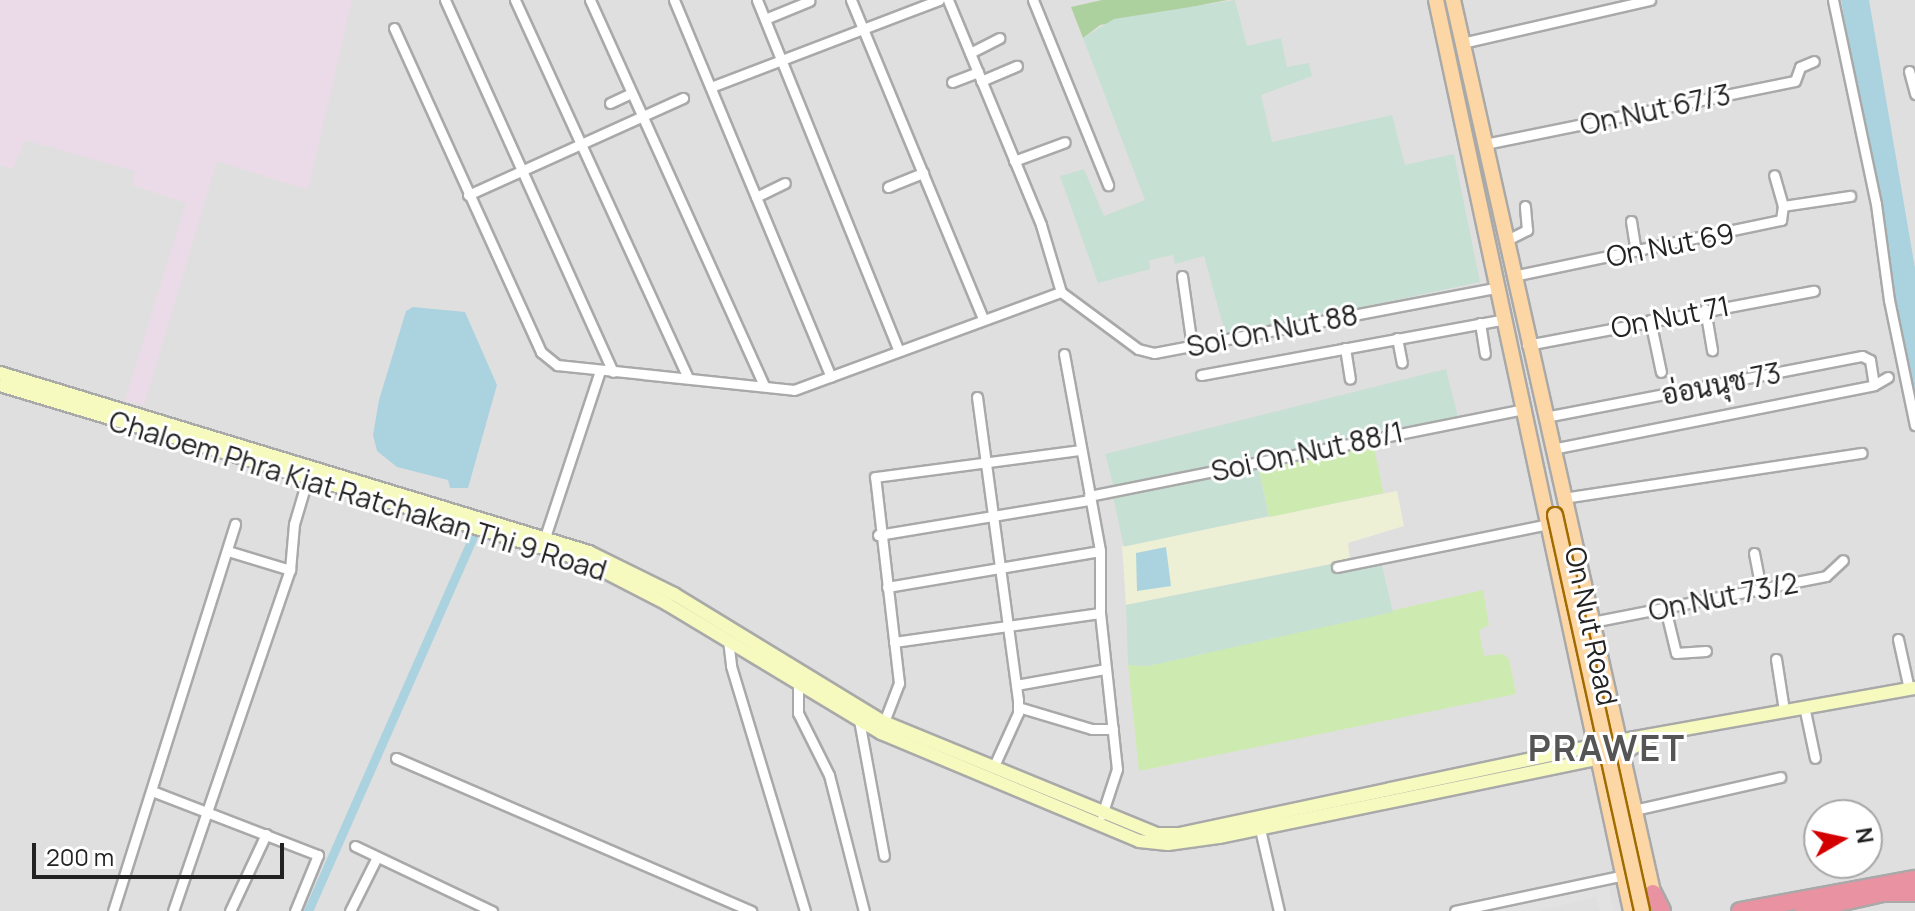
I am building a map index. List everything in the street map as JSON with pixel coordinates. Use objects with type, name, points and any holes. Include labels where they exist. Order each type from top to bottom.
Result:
[{"type":"highway","points":[[1740,911],[1912,886]]},
{"type":"highway","points":[[1803,911],[1912,886]]},
{"type":"highway","points":[[1653,893],[1659,911]]},
{"type":"main road","name":"On Nut Road","points":[[1436,0],[1525,409],[1642,911]]},
{"type":"main road","name":"On Nut Road","points":[[1453,0],[1538,388],[1552,519],[1631,911]]},
{"type":"main road","name":"Chaloem Phra Kiat Ratchakan Thi 9 Road","points":[[0,373],[545,537],[615,563],[674,594],[884,722],[1102,815],[1157,834],[1179,834],[1619,748],[1804,706],[1912,688]]},
{"type":"main road","name":"Chaloem Phra Kiat Ratchakan Thi 9 Road","points":[[0,385],[580,559],[728,640],[859,720],[1139,841],[1176,844],[1260,829],[1597,752]]},
{"type":"main road","name":"On Nut Road","points":[[1522,387],[1552,449],[1653,893]]},
{"type":"main road","points":[[1588,709],[1601,718],[1610,704]]},
{"type":"main road","points":[[1607,793],[1613,781],[1629,790]]},
{"type":"street","points":[[445,0],[613,372]]},
{"type":"street","points":[[515,0],[688,377]]},
{"type":"street","points":[[590,0],[764,386]]},
{"type":"street","points":[[674,0],[831,377]]},
{"type":"street","points":[[757,0],[898,349]]},
{"type":"street","points":[[851,0],[983,318]]},
{"type":"street","points":[[711,87],[939,0]]},
{"type":"street","points":[[394,28],[541,352],[557,365],[794,390],[898,349],[1061,292],[1014,161],[948,0]]},
{"type":"street","points":[[1033,0],[1108,185]]},
{"type":"street","points":[[1462,43],[1650,0]]},
{"type":"street","points":[[1833,0],[1876,204],[1915,425]]},
{"type":"street","points":[[765,19],[809,1]]},
{"type":"street","points":[[970,53],[999,38]]},
{"type":"street","name":"On Nut 67/3","points":[[1485,144],[1795,81],[1800,67],[1814,61]]},
{"type":"street","points":[[952,82],[1017,66]]},
{"type":"street","points":[[1909,71],[1915,94]]},
{"type":"street","points":[[610,103],[631,93]]},
{"type":"street","points":[[468,195],[683,98]]},
{"type":"street","points":[[1014,161],[1065,142]]},
{"type":"street","points":[[888,187],[923,173]]},
{"type":"street","points":[[1774,175],[1783,206],[1850,196]]},
{"type":"street","points":[[756,197],[785,183]]},
{"type":"street","points":[[1505,241],[1527,230],[1525,206]]},
{"type":"street","name":"On Nut 69","points":[[1512,276],[1781,220],[1783,206]]},
{"type":"street","points":[[1631,221],[1636,251]]},
{"type":"street","points":[[1182,276],[1192,346]]},
{"type":"street","name":"Soi On Nut 88","points":[[1061,292],[1145,352],[1192,346],[1499,287]]},
{"type":"street","name":"On Nut 71","points":[[1527,345],[1705,309],[1814,291]]},
{"type":"street","points":[[1705,309],[1712,350]]},
{"type":"street","points":[[1201,375],[1506,319]]},
{"type":"street","points":[[1650,320],[1661,372]]},
{"type":"street","points":[[1480,323],[1485,354]]},
{"type":"street","points":[[1397,338],[1402,363]]},
{"type":"street","points":[[1345,348],[1350,379]]},
{"type":"street","points":[[1064,354],[1100,551],[1100,613],[1117,779],[1102,815]]},
{"type":"street","name":"อ่อนนุช 73","points":[[1541,422],[1862,356],[1870,360],[1874,385]]},
{"type":"street","points":[[545,537],[600,371]]},
{"type":"street","points":[[1552,449],[1874,385],[1888,377]]},
{"type":"street","points":[[977,397],[1018,707],[993,768]]},
{"type":"street","name":"Soi On Nut 88/1","points":[[878,535],[992,518],[1525,409]]},
{"type":"street","points":[[884,722],[899,683],[878,535],[876,475],[1080,450]]},
{"type":"street","points":[[1563,498],[1862,453]]},
{"type":"street","points":[[173,911],[290,570],[294,524],[308,477]]},
{"type":"street","points":[[1337,567],[1552,519]]},
{"type":"street","points":[[113,911],[235,524]]},
{"type":"street","points":[[228,551],[290,570]]},
{"type":"street","points":[[887,587],[1100,551]]},
{"type":"street","points":[[1754,553],[1761,589]]},
{"type":"street","name":"On Nut 73/2","points":[[1592,622],[1832,574],[1833,565],[1843,560]]},
{"type":"street","points":[[1665,608],[1676,653],[1706,651]]},
{"type":"street","points":[[894,642],[1100,613]]},
{"type":"street","points":[[1898,639],[1912,688]]},
{"type":"street","points":[[728,640],[731,666],[805,911]]},
{"type":"street","points":[[1776,659],[1784,710]]},
{"type":"street","points":[[1016,685],[1105,669]]},
{"type":"street","points":[[798,683],[798,713],[829,775],[864,911]]},
{"type":"street","points":[[1804,706],[1815,758]]},
{"type":"street","points":[[1018,707],[1092,729],[1113,729]]},
{"type":"street","points":[[859,720],[884,856]]},
{"type":"street","points":[[396,758],[752,911]]},
{"type":"street","points":[[1634,810],[1780,777]]},
{"type":"street","points":[[152,791],[318,855],[295,911]]},
{"type":"street","points":[[1260,829],[1279,911]]},
{"type":"street","points":[[230,911],[266,834]]},
{"type":"street","points":[[355,846],[492,911]]},
{"type":"street","points":[[355,910],[377,857]]},
{"type":"street","points":[[1455,911],[1625,875]]},
{"type":"shaded area","points":[[0,0],[1915,0],[1915,911],[0,911]]},
{"type":"shaded area","points":[[0,0],[352,0],[308,190],[217,161],[144,405],[125,401],[186,203],[132,185],[135,171],[25,140],[13,169],[0,165]]},
{"type":"shaded area","points":[[1608,884],[1614,911],[1600,911],[1596,897],[1538,911],[1485,911]]},
{"type":"green space","points":[[1102,0],[1227,0],[1100,25],[1083,38],[1071,7]]},
{"type":"green space","points":[[1235,0],[1247,46],[1281,38],[1287,67],[1309,63],[1312,76],[1261,95],[1272,142],[1392,115],[1405,165],[1454,154],[1480,282],[1226,336],[1204,256],[1175,264],[1173,255],[1149,260],[1150,269],[1098,283],[1060,176],[1084,169],[1104,216],[1145,200],[1083,38],[1114,19]]},
{"type":"green space","points":[[1446,369],[1458,417],[1117,501],[1105,454]]},
{"type":"green space","points":[[1373,443],[1384,493],[1269,517],[1259,467]]},
{"type":"green space","points":[[1258,466],[1269,516],[1124,547],[1113,497]]},
{"type":"green space","points":[[1397,491],[1404,526],[1348,543],[1350,560],[1126,605],[1122,546]]},
{"type":"green space","points":[[1381,562],[1393,612],[1148,666],[1128,665],[1126,605],[1333,564],[1336,573]]},
{"type":"green space","points":[[1483,590],[1489,625],[1479,630],[1484,656],[1503,654],[1509,659],[1516,694],[1139,771],[1128,665],[1148,666]]},
{"type":"water","points":[[1841,0],[1869,0],[1915,268],[1915,413]]},
{"type":"water","points":[[413,307],[465,312],[497,385],[468,488],[450,488],[448,480],[397,467],[377,451],[373,435],[379,400],[406,311]]},
{"type":"water","points":[[1166,547],[1171,586],[1137,591],[1136,553]]},
{"type":"waterway","points":[[308,911],[473,537]]},
{"type":"district","name":"PRAWET","points":[[1607,748]]}]
